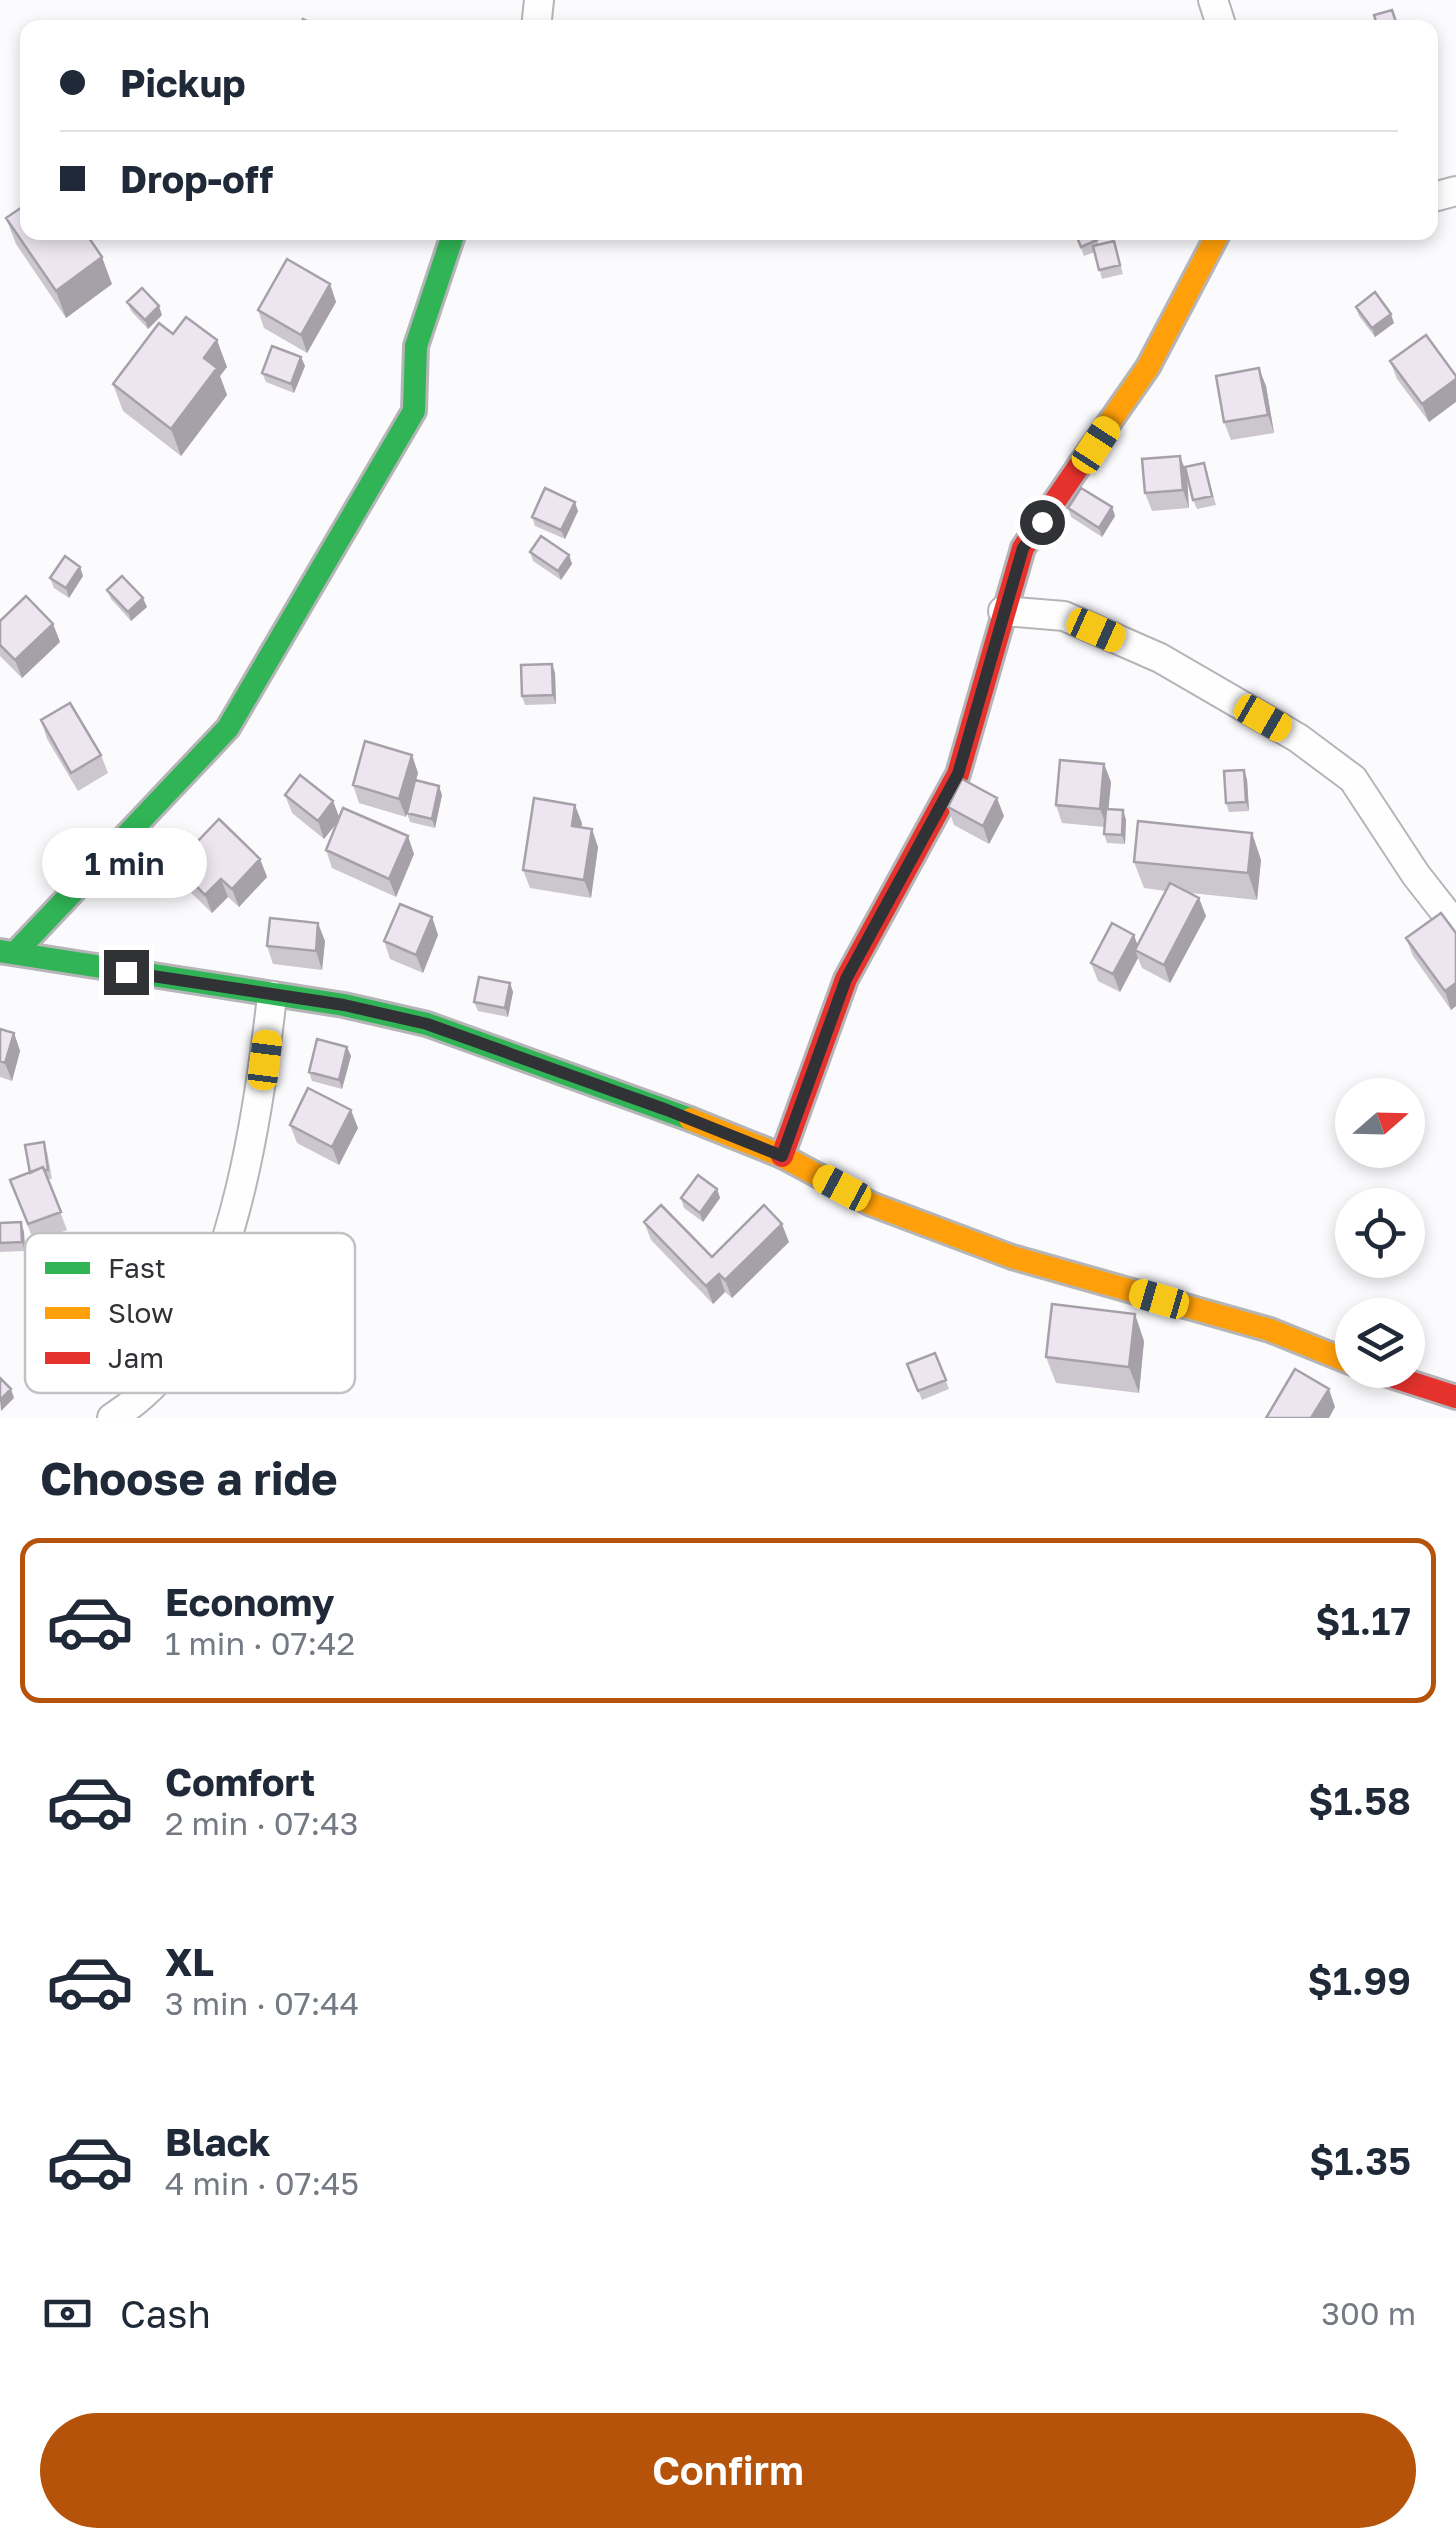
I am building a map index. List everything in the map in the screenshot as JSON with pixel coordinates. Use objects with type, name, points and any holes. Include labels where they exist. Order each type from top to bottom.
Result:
[{"type":"street","points":[[8,952],[228,728],[414,411],[416,346],[451,240]]},
{"type":"street","points":[[782,1156],[846,979],[958,774],[1023,548],[1148,366],[1215,240]]},
{"type":"street","points":[[1003,611],[1064,616],[1160,658],[1298,738],[1353,779],[1416,875],[1456,926]]},
{"type":"street","points":[[8,952],[344,1005],[427,1024],[667,1110],[782,1156],[871,1204],[994,1250],[1270,1330],[1335,1356]]},
{"type":"street","points":[[226,1233],[261,1093],[272,996]]},
{"type":"street","points":[[1425,1387],[1456,1397]]},
{"type":"street","points":[[112,1418],[140,1393]]},
{"type":"building","points":[[1392,10],[1395,20],[1376,20],[1374,15]]},
{"type":"building","points":[[20,208],[20,238],[6,218]]},
{"type":"building","points":[[21,240],[90,240],[102,257],[56,291]]},
{"type":"building","points":[[1078,240],[1097,240],[1081,247]]},
{"type":"building","points":[[1114,241],[1120,265],[1099,270],[1093,246]]},
{"type":"building","points":[[287,259],[330,284],[301,335],[258,310]]},
{"type":"building","points":[[142,288],[159,306],[145,320],[127,302]]},
{"type":"building","points":[[1375,292],[1391,314],[1372,328],[1356,307]]},
{"type":"building","points":[[186,317],[217,340],[204,358],[217,368],[171,429],[113,384],[159,323],[173,334]]},
{"type":"building","points":[[1426,335],[1456,379],[1422,404],[1390,361]]},
{"type":"building","points":[[272,346],[301,357],[291,384],[262,373]]},
{"type":"building","points":[[1259,368],[1268,415],[1224,422],[1216,376]]},
{"type":"building","points":[[1180,456],[1183,490],[1145,493],[1142,459]]},
{"type":"building","points":[[1204,463],[1212,496],[1193,500],[1185,467]]},
{"type":"building","points":[[545,488],[575,502],[561,530],[532,517]]},
{"type":"building","points":[[1081,488],[1112,507],[1099,528],[1068,508]]},
{"type":"building","points":[[541,536],[569,555],[558,571],[530,552]]},
{"type":"building","points":[[65,556],[80,567],[66,588],[50,578]]},
{"type":"building","points":[[122,576],[143,598],[128,612],[107,590]]},
{"type":"building","points":[[26,596],[53,624],[15,660],[0,645],[0,621]]},
{"type":"building","points":[[552,664],[553,695],[522,696],[521,665]]},
{"type":"building","points":[[70,703],[101,755],[71,773],[41,720]]},
{"type":"building","points":[[365,741],[412,755],[399,799],[353,785]]},
{"type":"building","points":[[1060,760],[1104,764],[1100,809],[1056,805]]},
{"type":"building","points":[[1244,770],[1246,802],[1226,803],[1224,771]]},
{"type":"building","points":[[300,775],[333,801],[318,821],[285,795]]},
{"type":"building","points":[[962,779],[997,798],[983,826],[948,807]]},
{"type":"building","points":[[415,780],[439,786],[432,819],[407,813]]},
{"type":"building","points":[[534,798],[575,805],[572,826],[592,829],[584,880],[523,870]]},
{"type":"building","points":[[343,808],[408,836],[389,879],[326,850]]},
{"type":"building","points":[[1106,809],[1123,810],[1122,835],[1104,834]]},
{"type":"building","points":[[219,819],[260,859],[232,889],[221,879],[205,895],[175,865]]},
{"type":"building","points":[[1138,821],[1252,833],[1248,873],[1134,862]]},
{"type":"building","points":[[1170,883],[1199,898],[1164,965],[1135,950]]},
{"type":"building","points":[[400,904],[432,917],[416,955],[384,941]]},
{"type":"building","points":[[1441,913],[1456,933],[1456,983],[1445,991],[1406,938]]},
{"type":"building","points":[[270,918],[318,923],[316,951],[267,946]]},
{"type":"building","points":[[1112,923],[1134,935],[1113,974],[1091,963]]},
{"type":"building","points":[[479,977],[510,983],[505,1008],[474,1002]]},
{"type":"building","points":[[0,1029],[14,1033],[5,1063],[0,1061]]},
{"type":"building","points":[[317,1039],[347,1047],[339,1080],[309,1072]]},
{"type":"building","points":[[308,1088],[351,1110],[332,1147],[290,1125]]},
{"type":"building","points":[[44,1142],[48,1170],[43,1167],[30,1173],[25,1145]]},
{"type":"building","points":[[43,1167],[61,1212],[28,1224],[10,1180]]},
{"type":"building","points":[[698,1175],[717,1189],[700,1213],[681,1198]]},
{"type":"building","points":[[661,1205],[712,1257],[764,1205],[782,1224],[725,1280],[719,1274],[706,1286],[644,1222]]},
{"type":"building","points":[[21,1222],[22,1242],[0,1243],[0,1223]]},
{"type":"building","points":[[1052,1304],[1135,1314],[1129,1367],[1046,1357]]},
{"type":"building","points":[[935,1353],[946,1380],[918,1391],[907,1364]]},
{"type":"building","points":[[1295,1369],[1329,1389],[1311,1418],[1266,1418]]},
{"type":"building","points":[[0,1378],[11,1389],[0,1400]]},
{"type":"traffic: fast","points":[[15,953],[228,728],[414,411],[416,346],[451,240]]},
{"type":"traffic: fast","points":[[0,951],[344,1005],[427,1024],[690,1119]]},
{"type":"traffic: slow","points":[[1079,466],[1148,367],[1215,240]]},
{"type":"traffic: slow","points":[[690,1119],[782,1156],[871,1204],[1012,1257],[1270,1330],[1335,1356]]},
{"type":"traffic: jam","points":[[782,1156],[846,979],[958,774],[1023,548],[1079,466]]},
{"type":"traffic: jam","points":[[1425,1387],[1456,1397]]},
{"type":"route","points":[[126,972],[344,1005],[427,1024],[534,1060],[782,1156],[846,979],[958,774],[1023,548],[1042,522]]}]
